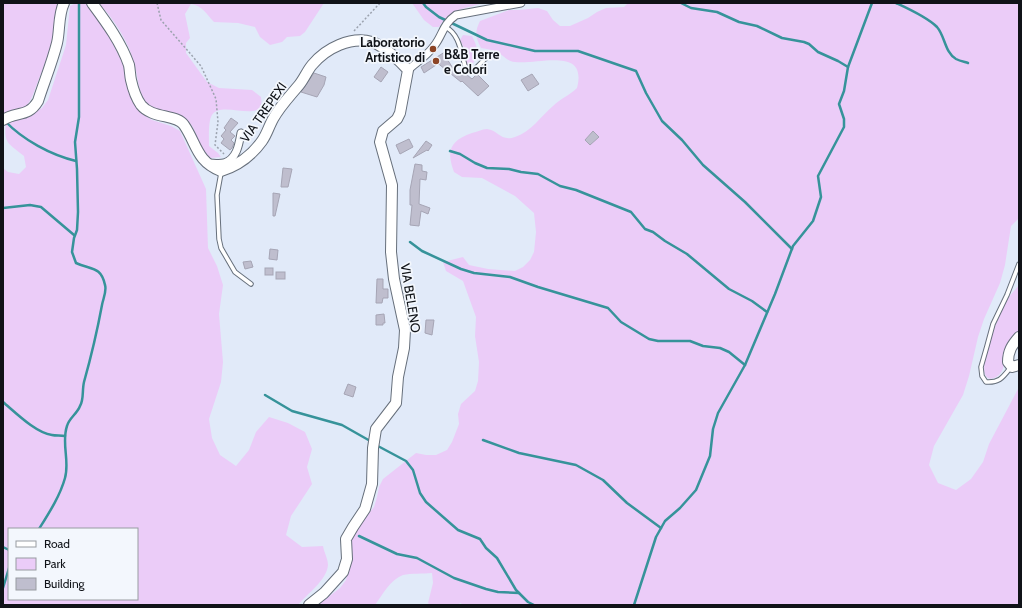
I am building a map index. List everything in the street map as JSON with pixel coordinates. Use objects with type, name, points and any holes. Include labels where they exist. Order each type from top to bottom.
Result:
[{"type":"street","points":[[3,120],[7,117],[29,111],[38,101],[57,44],[64,3]]},
{"type":"street","points":[[92,3],[117,39],[129,66],[130,80],[136,96],[142,106],[148,112],[178,120],[184,124],[196,149],[207,163],[214,169],[221,171]]},
{"type":"street","points":[[408,70],[426,56],[436,45],[444,27],[450,19],[456,15],[464,12],[521,3]]},
{"type":"street","name":"VIA TREPEXI","points":[[221,171],[235,166],[263,140],[272,120],[283,102],[300,84],[312,65],[324,53],[337,46],[358,41],[373,42],[379,45],[408,70]]},
{"type":"street","name":"VIA BELENO","points":[[309,605],[324,593],[343,572],[347,559],[346,539],[365,509],[372,484],[373,448],[376,429],[396,403],[398,377],[404,348],[405,330],[392,266],[392,186],[380,142],[383,131],[397,119],[400,113],[408,70]]},
{"type":"street","points":[[207,163],[223,163],[230,160],[238,150],[241,133]]},
{"type":"street","points":[[1015,366],[1008,362],[1008,353],[1012,345],[1019,337]]},
{"type":"lane","points":[[444,27],[451,30],[455,35],[465,66],[469,69],[474,70],[487,57]]},
{"type":"lane","points":[[221,171],[217,195],[219,239],[221,248],[234,272],[251,284]]},
{"type":"lane","points":[[1015,366],[994,383],[986,382],[982,376],[981,366],[993,324],[1019,264]]},
{"type":"path","points":[[157,3],[161,20],[201,66],[216,99],[218,122],[215,145],[230,160]]},
{"type":"path","points":[[354,32],[380,3]]},
{"type":"green space","points":[[3,3],[59,3],[50,50],[32,97],[27,106],[10,111],[3,115]]},
{"type":"green space","points":[[76,3],[86,3],[114,46],[123,64],[127,88],[144,115],[152,120],[171,126],[180,131],[206,189],[208,248],[217,266],[223,285],[219,314],[223,362],[221,382],[209,419],[212,438],[220,455],[236,466],[249,450],[256,432],[269,417],[288,423],[305,432],[312,449],[307,467],[312,484],[291,516],[286,535],[302,547],[323,546],[328,565],[324,576],[298,605],[3,605],[3,168],[8,172],[19,174],[26,167],[24,156],[11,146],[7,140],[5,131],[6,124],[14,119],[34,113],[42,108],[48,100],[66,45],[70,6]]},
{"type":"green space","points":[[99,3],[324,3],[305,32],[300,36],[287,37],[282,42],[270,45],[260,37],[255,27],[238,23],[214,22],[201,8],[191,4],[185,14],[190,38],[186,43],[186,53],[207,82],[219,88],[252,90],[261,97],[261,105],[257,110],[225,110],[217,111],[212,115],[209,125],[209,146],[221,157],[210,158],[202,149],[194,129],[186,119],[176,114],[153,108],[145,101],[140,89],[135,66],[125,40],[111,17]]},
{"type":"green space","points":[[412,3],[483,3],[458,10],[448,16],[439,27],[433,27],[424,20]]},
{"type":"green space","points":[[628,3],[1019,3],[1019,218],[1011,226],[1005,265],[1000,283],[984,319],[978,337],[963,395],[934,446],[929,465],[938,483],[956,490],[971,479],[983,462],[989,444],[1019,387],[1019,605],[462,605],[461,603],[456,605],[430,605],[428,603],[433,583],[432,573],[406,574],[398,577],[387,588],[375,605],[318,605],[340,588],[346,580],[351,559],[350,550],[352,540],[361,523],[374,507],[379,487],[383,479],[416,453],[436,455],[447,450],[459,424],[458,414],[461,404],[475,391],[478,381],[479,362],[475,336],[476,317],[463,281],[446,271],[443,262],[463,257],[469,265],[488,269],[515,271],[523,267],[530,260],[534,252],[536,232],[534,213],[515,196],[482,178],[462,177],[454,172],[450,152],[452,147],[459,139],[483,129],[494,131],[506,138],[515,137],[526,131],[548,110],[577,88],[578,75],[575,67],[568,62],[548,60],[515,62],[508,60],[495,51],[481,48],[476,34],[480,21],[509,10],[538,8],[547,11],[553,20],[560,26],[570,26],[606,8],[624,7]]},
{"type":"green space","points":[[463,35],[472,36],[477,49],[476,59],[471,67],[466,63],[464,48],[460,40]]},
{"type":"green space","points":[[1019,285],[1019,331],[1007,345],[1001,372],[999,375],[989,379],[985,373],[984,364],[991,339],[1009,297]]},
{"type":"building","points":[[448,50],[451,56],[447,59],[458,76],[462,71],[472,79],[477,74],[489,86],[478,96],[462,81],[461,82],[435,61],[436,65],[424,73],[421,67]]},
{"type":"building","points":[[381,67],[388,72],[381,82],[374,77]]},
{"type":"building","points":[[314,73],[326,77],[324,85],[317,97],[301,92]]},
{"type":"building","points":[[532,74],[539,84],[528,91],[521,80]]},
{"type":"building","points":[[231,118],[238,123],[230,132],[235,136],[231,140],[234,143],[230,150],[221,143],[224,139],[221,136],[226,130],[224,128]]},
{"type":"building","points":[[593,131],[599,137],[590,145],[585,140]]},
{"type":"building","points":[[409,139],[413,147],[400,154],[396,145]]},
{"type":"building","points":[[426,141],[432,145],[428,151],[427,150],[413,158]]},
{"type":"building","points":[[415,164],[422,165],[422,171],[427,172],[426,180],[420,179],[419,204],[430,208],[428,214],[421,211],[419,226],[410,225],[412,205],[410,205],[410,190]]},
{"type":"building","points":[[283,168],[292,169],[288,187],[281,187]]},
{"type":"building","points":[[273,193],[280,194],[275,216],[273,216]]},
{"type":"building","points":[[270,249],[278,250],[277,260],[269,259]]},
{"type":"building","points":[[251,261],[253,267],[245,269],[243,262]]},
{"type":"building","points":[[265,268],[273,268],[273,275],[265,275]]},
{"type":"building","points":[[276,272],[285,272],[285,279],[276,279]]},
{"type":"building","points":[[377,279],[383,279],[383,289],[388,289],[388,298],[383,298],[382,303],[376,303]]},
{"type":"building","points":[[404,293],[413,293],[413,303],[406,303]]},
{"type":"building","points":[[384,314],[385,323],[383,323],[383,325],[376,325],[376,315]]},
{"type":"building","points":[[426,320],[434,320],[432,335],[425,333]]},
{"type":"building","points":[[348,384],[356,387],[353,397],[344,394]]},
{"type":"waterway","points":[[40,528],[57,498],[65,478],[67,465],[65,432],[68,423],[79,409],[82,401],[84,382],[106,290],[101,275],[95,270],[76,263],[72,252],[77,230],[78,212],[75,142],[79,117],[79,3]]},
{"type":"waterway","points":[[423,3],[439,17],[487,40],[535,51],[578,51],[636,71],[646,93],[662,121],[682,140],[703,165],[745,202],[792,249]]},
{"type":"waterway","points":[[681,3],[691,8],[717,12],[739,22],[757,26],[782,38],[804,42],[809,44],[818,52],[848,67]]},
{"type":"waterway","points":[[634,605],[656,537],[665,521],[680,508],[696,490],[710,456],[713,429],[718,413],[745,365],[775,294],[793,246],[813,221],[821,197],[818,176],[844,127],[844,119],[839,104],[844,91],[848,67],[872,3]]},
{"type":"waterway","points":[[896,3],[933,23],[940,31],[947,49],[952,56],[958,60],[968,63]]},
{"type":"waterway","points":[[5,121],[12,128],[38,146],[57,155],[76,161]]},
{"type":"waterway","points":[[450,151],[460,154],[487,168],[509,169],[538,174],[560,186],[576,190],[631,212],[645,229],[653,232],[687,254],[729,289],[752,301],[767,312]]},
{"type":"waterway","points":[[3,208],[30,205],[41,207],[74,235]]},
{"type":"waterway","points":[[410,242],[422,251],[461,269],[474,273],[510,277],[608,308],[621,322],[649,339],[658,341],[690,341],[703,346],[720,348],[729,352],[745,365]]},
{"type":"waterway","points":[[265,395],[292,411],[342,425],[372,442]]},
{"type":"waterway","points":[[3,402],[39,431],[52,435],[65,436]]},
{"type":"waterway","points":[[483,440],[519,453],[576,465],[603,480],[627,503],[661,528]]},
{"type":"waterway","points":[[376,445],[406,461],[413,470],[420,493],[426,502],[458,530],[480,539],[486,548],[497,558],[516,590],[528,602],[534,605]]},
{"type":"waterway","points":[[359,536],[397,554],[417,558],[454,578],[498,592],[519,593]]},
{"type":"waterway","points":[[3,547],[8,550]]},
{"type":"waterway","points":[[3,588],[8,571]]},
{"type":"place","name":"Laboratorio Artistico di","points":[[433,49]]},
{"type":"place","name":"B&B Terre e Colori","points":[[436,61]]}]
